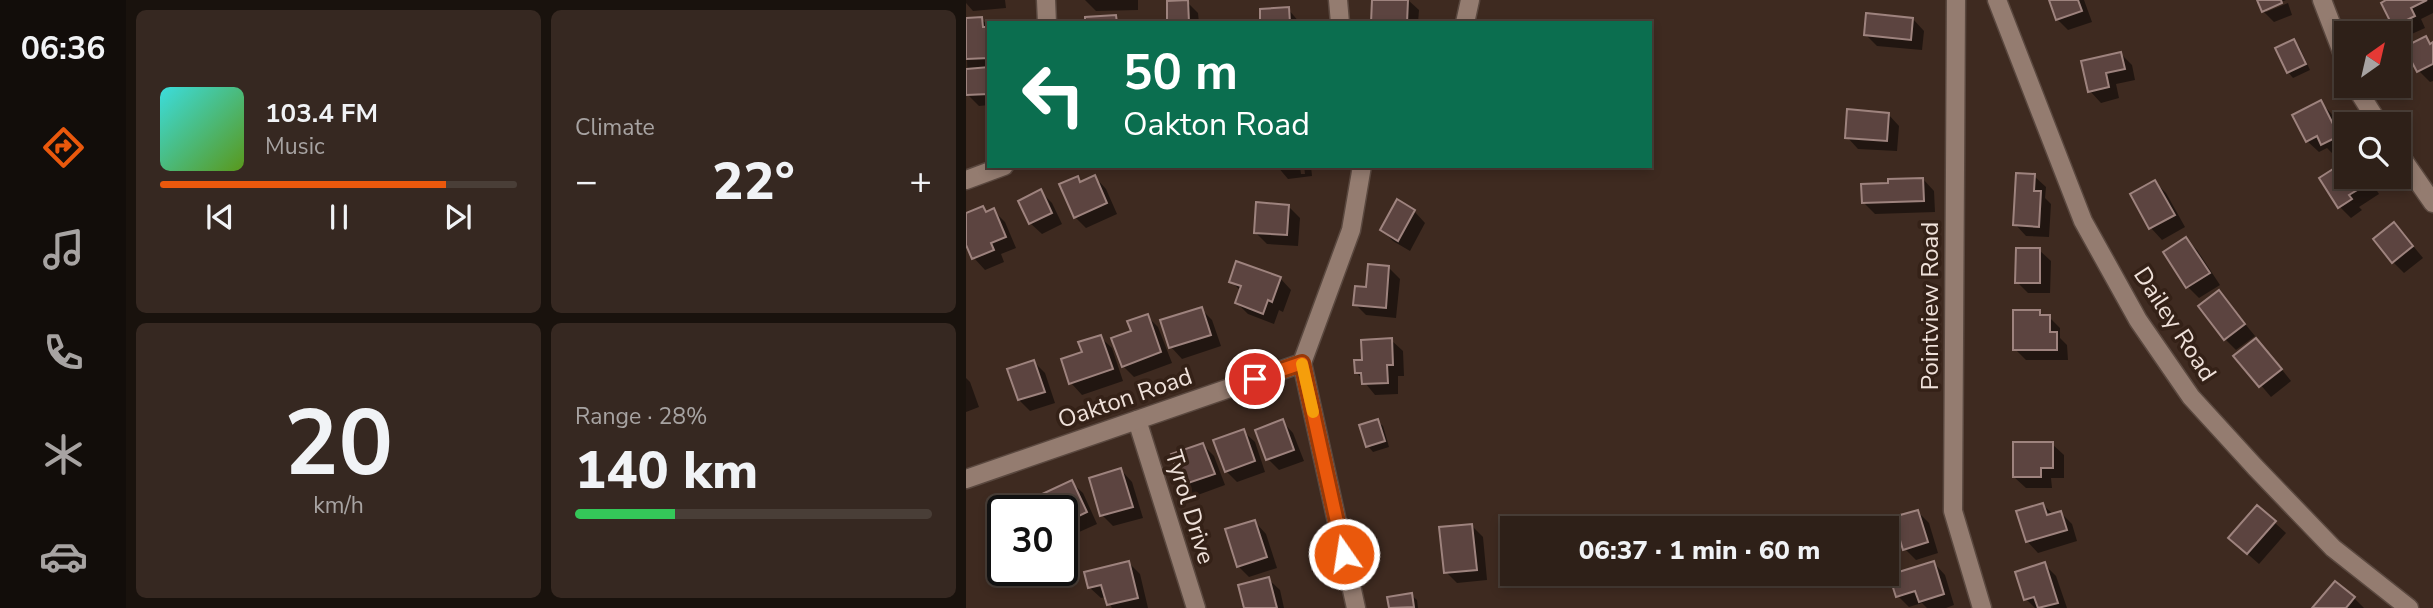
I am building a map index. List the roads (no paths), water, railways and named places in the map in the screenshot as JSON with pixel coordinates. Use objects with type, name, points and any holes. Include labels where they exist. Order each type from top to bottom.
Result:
[{"type":"street","points":[[1046,0],[1047,21]]},
{"type":"street","points":[[1338,0],[1340,21]]},
{"type":"street","points":[[1465,21],[1469,0]]},
{"type":"street","name":"Pointview Road","points":[[1956,0],[1953,511],[1982,608]]},
{"type":"street","name":"Dailey Road","points":[[1997,0],[2083,221],[2138,320],[2191,397],[2255,467],[2333,548],[2409,608]]},
{"type":"street","points":[[2322,0],[2334,31]]},
{"type":"street","points":[[966,180],[999,168]]},
{"type":"street","points":[[1356,608],[1302,363],[1351,230],[1362,168]]},
{"type":"street","points":[[2411,171],[2433,203]]},
{"type":"street","name":"Oakton Road","points":[[966,479],[1302,363]]},
{"type":"street","name":"Tyrol Drive","points":[[1138,420],[1196,608]]}]
